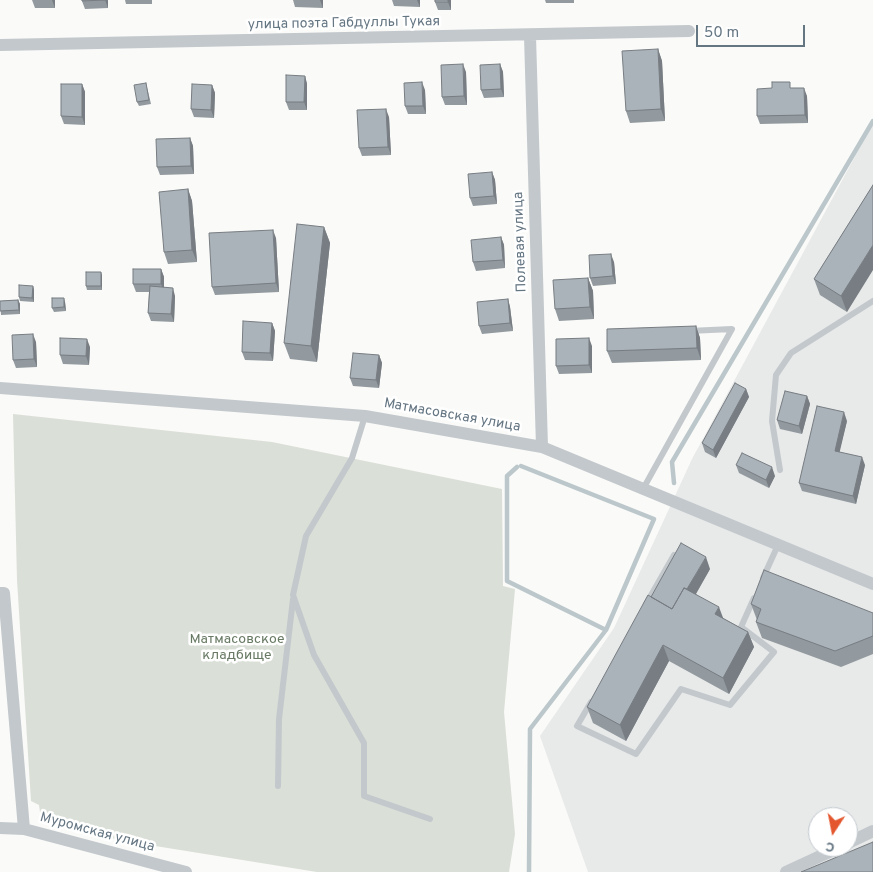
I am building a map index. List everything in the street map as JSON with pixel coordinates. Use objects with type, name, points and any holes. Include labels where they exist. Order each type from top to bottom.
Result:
[{"type":"street","name":"улица поэта Габдуллы Тукая","points":[[0,45],[530,36],[689,31]]},
{"type":"street","name":"Полевая улица","points":[[530,36],[542,447]]},
{"type":"street","name":"Матмасовская улица","points":[[0,388],[365,416],[542,447],[873,584]]},
{"type":"street","points":[[0,593],[4,592],[24,829]]},
{"type":"street","name":"Муромская улица","points":[[0,828],[24,829],[186,872]]},
{"type":"street","points":[[858,839],[873,832]]},
{"type":"street","points":[[786,872],[818,857]]},
{"type":"lane","points":[[780,470],[772,421],[776,375],[791,353],[873,301]]},
{"type":"lane","points":[[643,489],[732,329],[684,331]]},
{"type":"lane","points":[[278,786],[280,719],[293,595],[306,536],[352,458],[365,416]]},
{"type":"lane","points":[[760,585],[778,545]]},
{"type":"lane","points":[[640,615],[674,555]]},
{"type":"lane","points":[[596,692],[577,726],[636,754],[680,689],[730,705],[774,652],[741,627],[756,593]]},
{"type":"lane","points":[[293,595],[314,655],[364,743],[364,796],[430,819]]},
{"type":"shaded area","points":[[873,123],[873,872],[588,872],[540,736],[614,628],[692,459]]},
{"type":"green space","name":"Матмасовское кладбище","points":[[13,414],[272,442],[502,489],[503,586],[515,589],[504,712],[515,834],[509,872],[317,872],[118,840],[40,812],[39,805],[31,801],[17,580]]},
{"type":"building","points":[[435,0],[448,0],[448,2],[435,2]]},
{"type":"building","points":[[658,49],[661,109],[626,111],[622,51]]},
{"type":"building","points":[[463,64],[464,96],[442,97],[441,65]]},
{"type":"building","points":[[500,64],[501,89],[481,90],[480,65]]},
{"type":"building","points":[[286,75],[305,76],[304,102],[286,102]]},
{"type":"building","points":[[422,82],[423,106],[405,106],[404,83]]},
{"type":"building","points":[[772,82],[790,82],[790,88],[804,88],[805,115],[757,116],[757,89],[772,88]]},
{"type":"building","points":[[146,83],[149,100],[137,102],[134,85]]},
{"type":"building","points":[[61,84],[82,84],[82,117],[61,116]]},
{"type":"building","points":[[192,84],[212,85],[211,110],[191,109]]},
{"type":"building","points":[[386,109],[388,147],[359,148],[357,110]]},
{"type":"building","points":[[190,138],[191,166],[157,167],[156,139]]},
{"type":"building","points":[[492,172],[494,196],[470,198],[468,174]]},
{"type":"building","points":[[873,185],[873,245],[841,296],[814,279]]},
{"type":"building","points":[[188,189],[192,250],[164,252],[159,192]]},
{"type":"building","points":[[297,224],[324,227],[311,346],[284,343]]},
{"type":"building","points":[[273,230],[276,283],[212,287],[209,233]]},
{"type":"building","points":[[501,237],[503,260],[473,262],[471,240]]},
{"type":"building","points":[[611,254],[613,276],[590,278],[589,255]]},
{"type":"building","points":[[133,269],[161,269],[161,284],[133,284]]},
{"type":"building","points":[[86,272],[101,272],[101,286],[86,286]]},
{"type":"building","points":[[588,278],[590,307],[555,309],[553,280]]},
{"type":"building","points":[[19,285],[33,286],[32,298],[19,297]]},
{"type":"building","points":[[150,286],[173,288],[171,314],[148,313]]},
{"type":"building","points":[[52,298],[64,298],[64,307],[52,308]]},
{"type":"building","points":[[508,299],[510,323],[479,326],[477,302]]},
{"type":"building","points":[[18,300],[19,310],[0,311],[0,301]]},
{"type":"building","points":[[243,321],[272,323],[270,353],[242,352]]},
{"type":"building","points":[[696,326],[697,348],[607,351],[607,329]]},
{"type":"building","points":[[33,334],[34,359],[13,360],[12,335]]},
{"type":"building","points":[[60,338],[87,339],[86,356],[60,355]]},
{"type":"building","points":[[589,338],[589,365],[556,366],[556,339]]},
{"type":"building","points":[[353,353],[379,355],[376,380],[350,378]]},
{"type":"building","points":[[735,383],[746,389],[713,450],[702,443]]},
{"type":"building","points":[[785,391],[807,396],[799,426],[777,420]]},
{"type":"building","points":[[817,406],[844,412],[835,451],[862,457],[853,496],[799,483]]},
{"type":"building","points":[[742,453],[772,467],[766,480],[736,465]]},
{"type":"building","points":[[681,543],[706,557],[687,589],[684,588],[672,609],[651,597]]},
{"type":"building","points":[[764,570],[873,613],[873,636],[835,651],[756,622],[761,609],[751,604]]},
{"type":"building","points":[[684,588],[719,607],[715,614],[748,632],[723,678],[663,645],[620,725],[587,707],[648,595],[672,609]]},
{"type":"building","points":[[873,842],[873,872],[801,872],[837,857],[858,857],[858,848]]},
{"type":"waterway","points":[[674,483],[672,462],[873,121]]},
{"type":"waterway","points":[[521,466],[654,519],[606,630],[530,729],[529,872]]},
{"type":"waterway","points":[[517,467],[507,476],[507,581],[606,630]]}]
